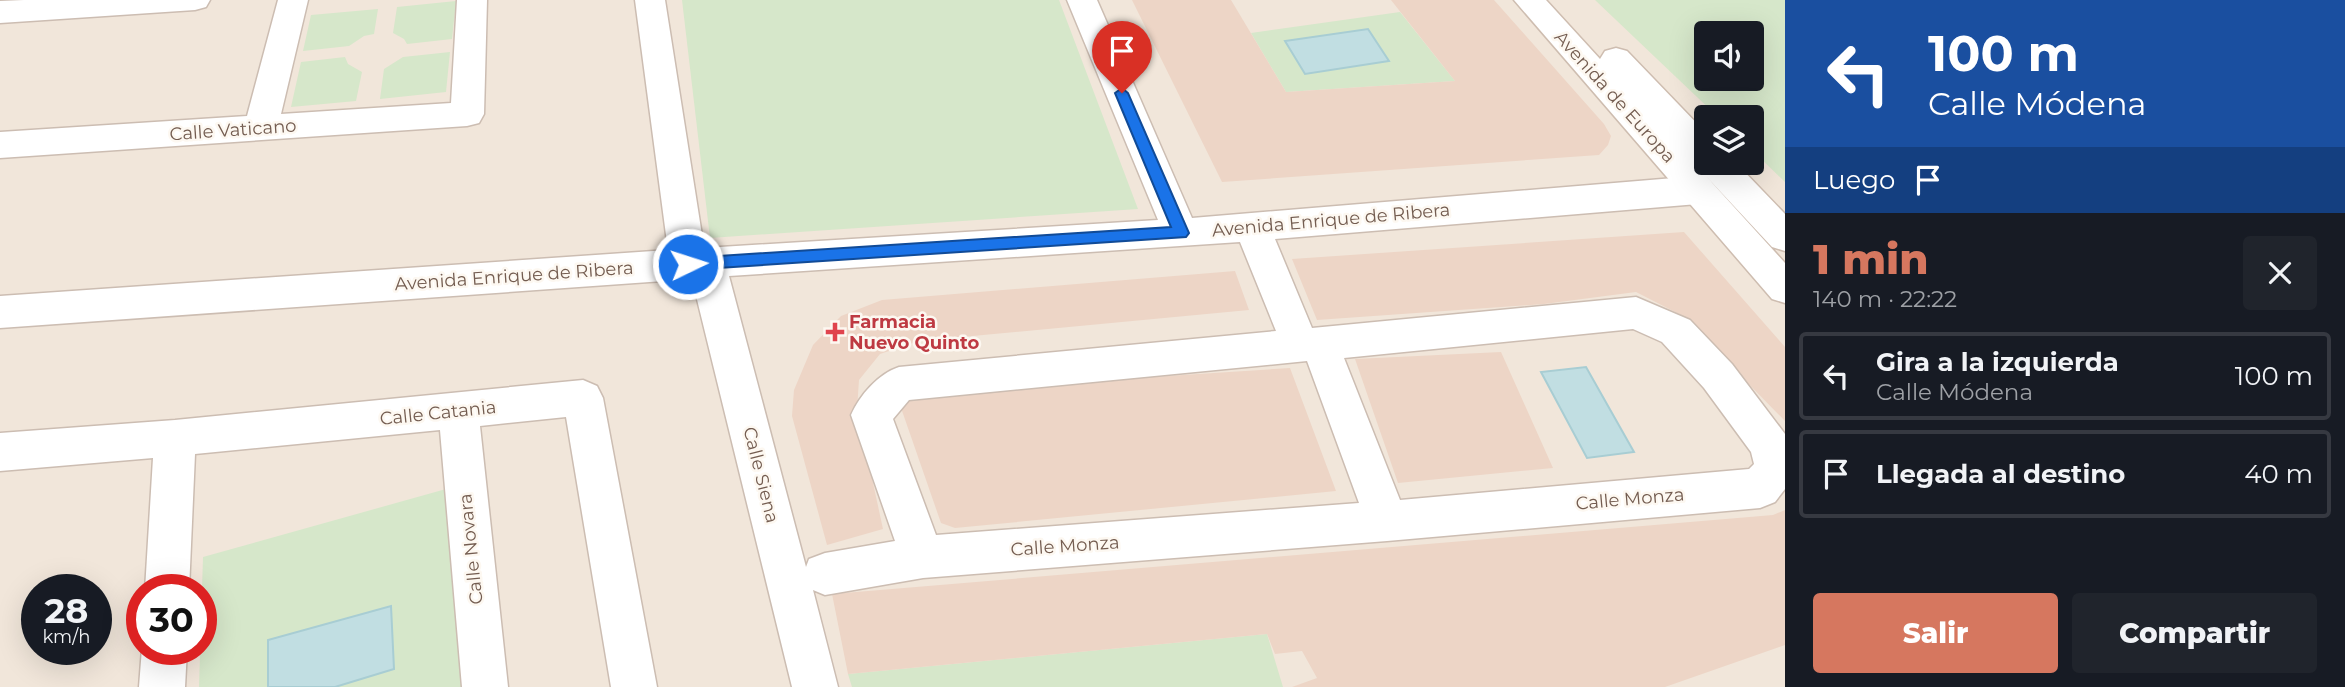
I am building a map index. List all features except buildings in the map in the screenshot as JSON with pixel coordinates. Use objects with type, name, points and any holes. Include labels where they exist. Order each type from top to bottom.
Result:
[{"type":"street","points":[[0,12],[195,0]]},
{"type":"street","points":[[261,128],[293,0]]},
{"type":"street","name":"Calle Vaticano","points":[[0,145],[467,114],[472,0]]},
{"type":"street","name":"Calle Siena","points":[[650,0],[698,263],[816,687]]},
{"type":"street","points":[[1082,0],[1181,233]]},
{"type":"street","name":"Avenida de Europa","points":[[1529,0],[1706,176],[1785,237]]},
{"type":"street","name":"Avenida de Europa","points":[[1561,0],[1694,141]]},
{"type":"street","name":"Avenida Enrique de Ribera","points":[[0,312],[698,263],[1181,233],[1706,176]]},
{"type":"street","name":"Avenida de Europa","points":[[1706,176],[1785,288]]},
{"type":"street","points":[[1251,226],[1309,343],[1387,521]]},
{"type":"street","name":"Calle Monza","points":[[825,575],[923,557],[1387,521],[1760,488],[1776,469],[1769,443],[1718,376],[1676,331],[1636,313],[899,384],[870,415],[923,557]]},
{"type":"street","name":"Calle Catania","points":[[0,452],[175,438],[448,422],[583,398],[634,687]]},
{"type":"street","name":"Calle Novara","points":[[448,422],[485,687]]},
{"type":"street","points":[[168,574],[175,438]]},
{"type":"street","points":[[162,687],[163,665]]},
{"type":"shaded area","points":[[0,0],[1785,0],[1785,687],[0,687]]},
{"type":"green space","points":[[682,0],[1059,0],[1138,209],[710,238]]},
{"type":"green space","points":[[1595,0],[1785,0],[1785,182],[1764,162],[1764,105],[1705,105]]},
{"type":"green space","points":[[456,1],[452,39],[407,44],[393,33],[397,7]]},
{"type":"green space","points":[[378,9],[374,34],[364,36],[349,46],[303,51],[311,15]]},
{"type":"green space","points":[[1400,12],[1455,81],[1286,92],[1251,33]]},
{"type":"green space","points":[[450,52],[446,92],[380,99],[384,69],[403,57]]},
{"type":"green space","points":[[345,57],[348,64],[362,72],[356,101],[291,107],[301,62]]},
{"type":"green space","points":[[446,489],[466,687],[199,687],[200,665],[217,665],[217,574],[202,574],[203,557]]},
{"type":"green space","points":[[1267,634],[1283,687],[852,687],[848,674]]},
{"type":"water","points":[[1368,29],[1389,61],[1305,74],[1285,41]]},
{"type":"water","points":[[1586,367],[1634,452],[1587,458],[1541,372]]},
{"type":"water","points":[[391,606],[394,669],[335,687],[268,687],[268,640]]},
{"type":"place","name":"Farmacia Nuevo Quinto","points":[[835,332]]},
{"type":"route","points":[[688,264],[1181,233],[1122,93]]}]
